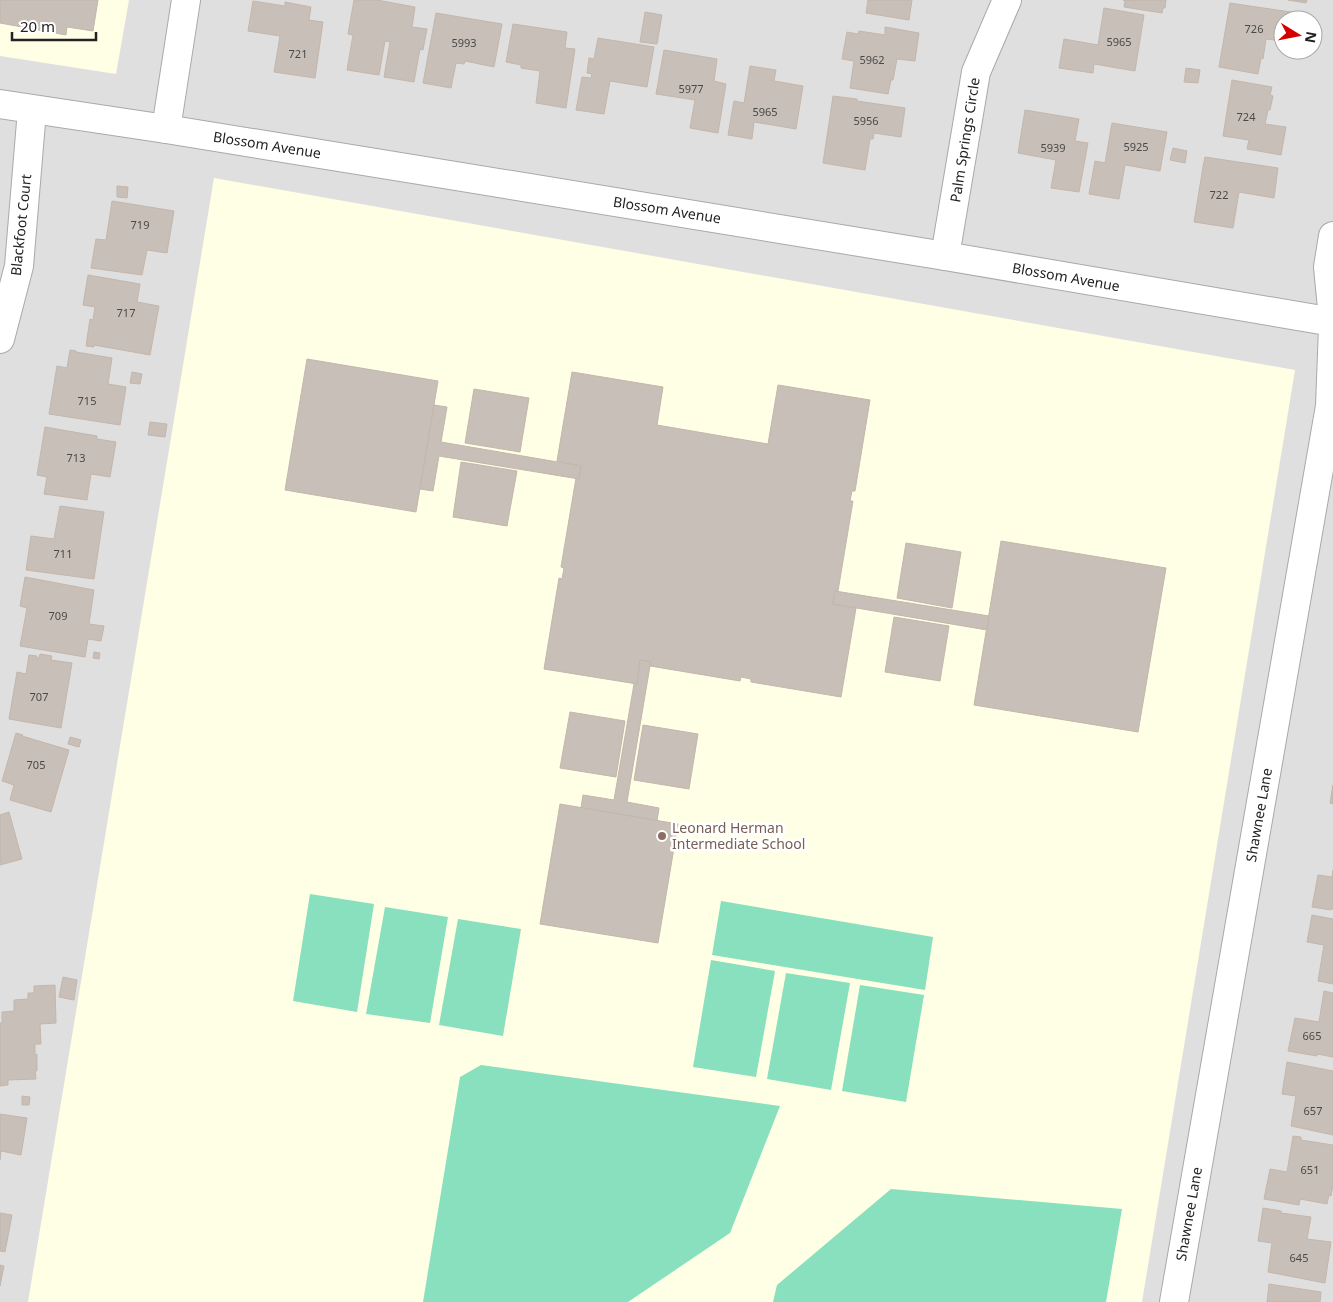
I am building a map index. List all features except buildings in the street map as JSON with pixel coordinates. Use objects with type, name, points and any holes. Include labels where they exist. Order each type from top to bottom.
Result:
[{"type":"street","points":[[166,129],[186,0]]},
{"type":"street","name":"Palm Springs Circle","points":[[945,256],[976,72],[1007,0]]},
{"type":"street","name":"Blossom Avenue","points":[[0,104],[166,129],[1333,321]]},
{"type":"street","name":"Blackfoot Court","points":[[0,339],[19,266],[32,110]]},
{"type":"street","points":[[1333,236],[1328,267],[1333,321]]},
{"type":"street","name":"Shawnee Lane","points":[[1174,1302],[1330,406],[1333,327]]},
{"type":"shaded area","name":"Leonard Herman Intermediate School","points":[[0,0],[1333,0],[1333,1302],[0,1302]]},
{"type":"shaded area","points":[[0,0],[129,0],[116,74],[0,56]]},
{"type":"shaded area","name":"Leonard Herman Intermediate School","points":[[214,178],[1295,370],[1142,1302],[28,1302]]},
{"type":"green space","points":[[310,894],[374,904],[357,1012],[293,1001]]},
{"type":"green space","points":[[721,901],[933,937],[925,990],[712,955]]},
{"type":"green space","points":[[385,907],[448,917],[430,1023],[366,1014]]},
{"type":"green space","points":[[458,919],[521,929],[503,1036],[439,1025]]},
{"type":"green space","points":[[711,960],[775,971],[756,1077],[693,1067]]},
{"type":"green space","points":[[786,973],[850,983],[831,1090],[767,1079]]},
{"type":"green space","points":[[860,985],[924,995],[906,1102],[842,1091]]},
{"type":"green space","points":[[481,1065],[780,1106],[730,1233],[628,1302],[423,1302],[460,1077]]},
{"type":"green space","points":[[891,1189],[1122,1209],[1106,1302],[773,1302],[777,1285]]},
{"type":"place","name":"Leonard Herman Intermediate School","points":[[662,836]]}]
